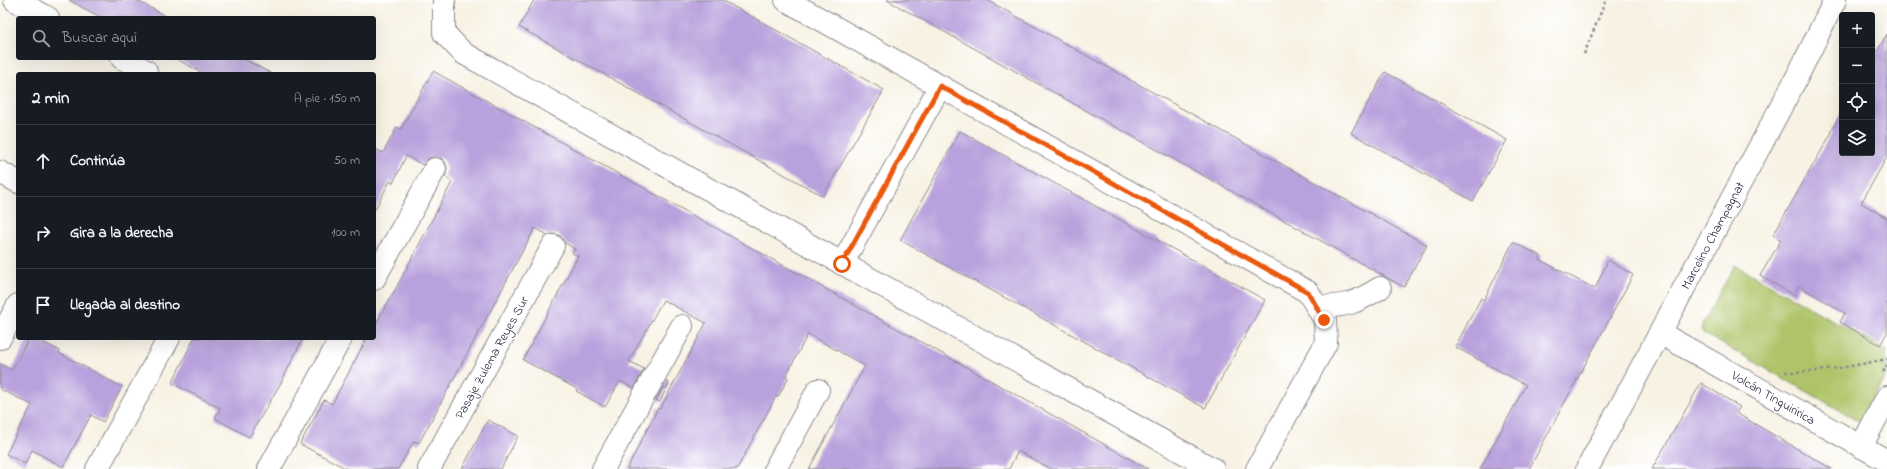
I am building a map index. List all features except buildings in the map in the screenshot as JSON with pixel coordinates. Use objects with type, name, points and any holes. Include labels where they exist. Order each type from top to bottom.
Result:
[{"type":"street","points":[[15,0],[44,16]]},
{"type":"street","points":[[444,0],[444,33],[463,53],[1213,469]]},
{"type":"street","points":[[786,0],[1308,292],[1324,320],[1326,343],[1257,469]]},
{"type":"street","name":"Marcelino Champagnat","points":[[1587,469],[1797,77],[1835,0]]},
{"type":"street","points":[[125,60],[146,72]]},
{"type":"street","points":[[842,264],[940,86]]},
{"type":"street","points":[[376,275],[435,169]]},
{"type":"street","points":[[0,172],[16,181]]},
{"type":"street","name":"Pasaje Zulema Reyes Sur","points":[[429,469],[553,246]]},
{"type":"street","points":[[1317,308],[1341,306],[1358,302],[1380,288]]},
{"type":"street","points":[[0,338],[16,309]]},
{"type":"street","points":[[604,469],[682,326]]},
{"type":"street","name":"Volcán Tinguiririca","points":[[1660,333],[1887,461]]},
{"type":"street","points":[[97,469],[168,340]]},
{"type":"street","points":[[269,469],[340,340]]},
{"type":"street","points":[[775,469],[818,390]]},
{"type":"street","points":[[1861,447],[1887,397]]},
{"type":"path","points":[[1584,54],[1606,0]]},
{"type":"path","points":[[1782,372],[1803,372],[1842,368],[1887,359]]},
{"type":"green space","points":[[1735,265],[1887,351],[1887,373],[1861,422],[1703,333],[1701,329],[1702,324]]},
{"type":"route","points":[[842,264],[940,86],[1308,292],[1324,320]]}]
